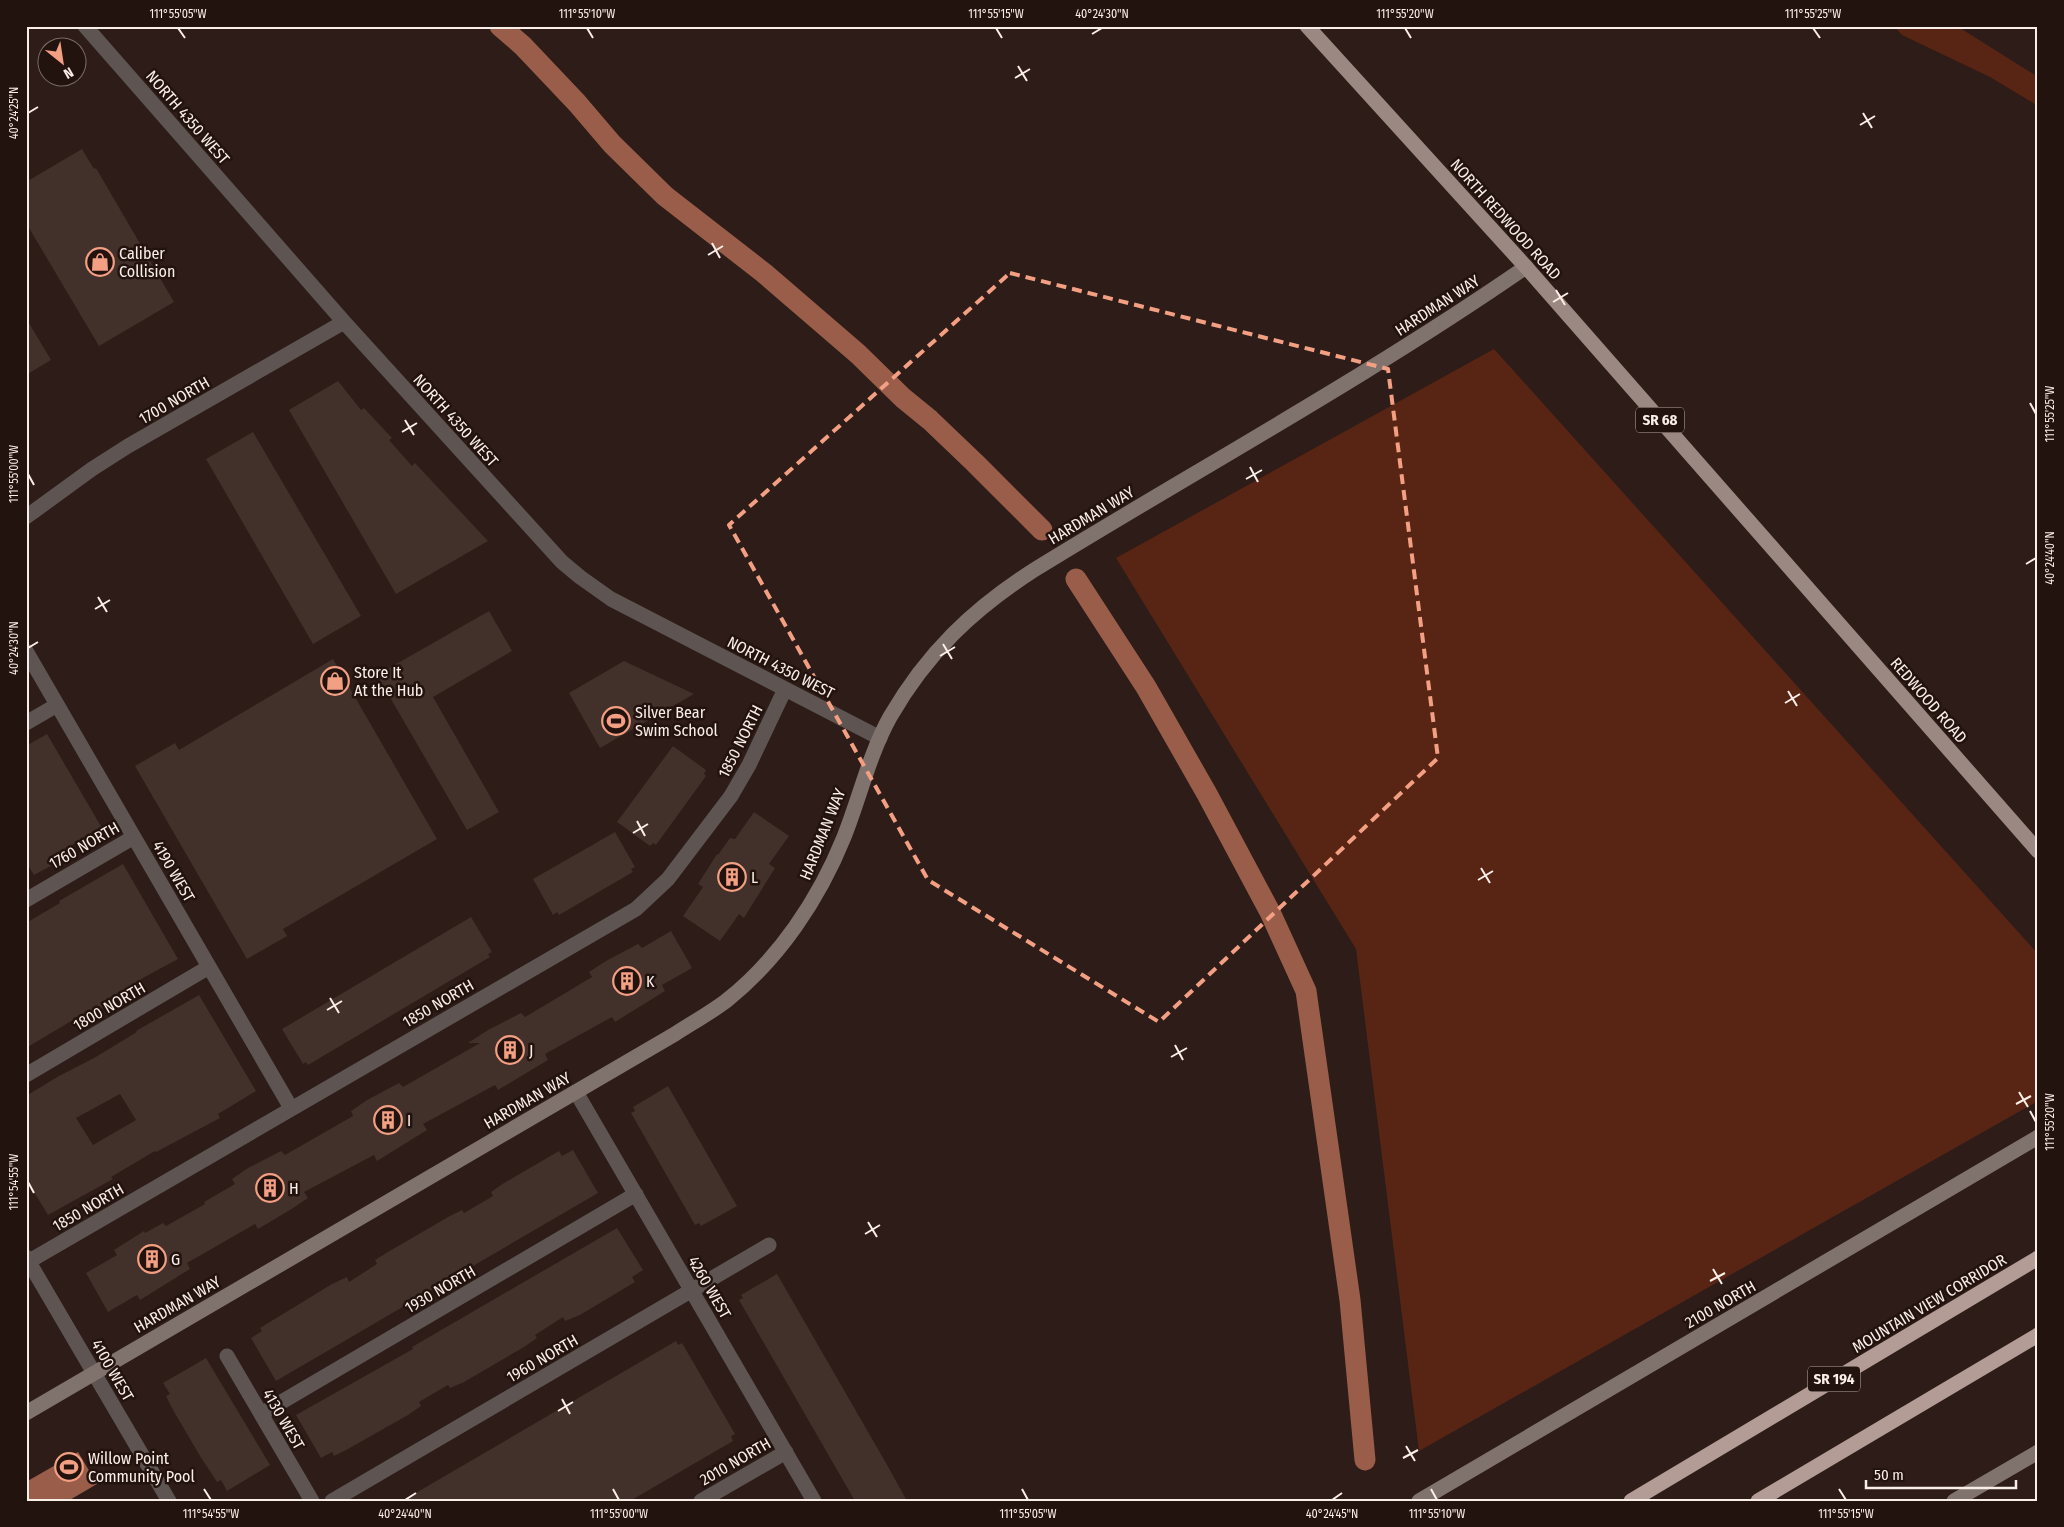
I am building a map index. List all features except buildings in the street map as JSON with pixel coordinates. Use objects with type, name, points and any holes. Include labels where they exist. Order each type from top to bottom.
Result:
[{"type":"highway","name":"MOUNTAIN VIEW CORRIDOR","points":[[1631,1501],[2038,1258]]},
{"type":"highway","points":[[1758,1501],[2038,1335]]},
{"type":"main road","name":"NORTH REDWOOD ROAD","points":[[1307,26],[1526,267],[1795,573]]},
{"type":"main road","name":"REDWOOD ROAD","points":[[1795,573],[2038,850]]},
{"type":"street","name":"NORTH 4350 WEST","points":[[85,26],[344,322],[545,544],[580,577],[618,602],[880,738]]},
{"type":"street","name":"HARDMAN WAY","points":[[26,1412],[705,1016],[747,982],[770,958],[794,928],[821,887],[845,835],[864,778],[890,718],[916,676],[954,632],[990,599],[1053,558],[1367,371],[1454,317],[1526,267]]},
{"type":"street","name":"1700 NORTH","points":[[26,517],[116,454],[344,322]]},
{"type":"street","name":"4190 WEST","points":[[26,651],[291,1108]]},
{"type":"street","name":"1850 NORTH","points":[[27,1260],[647,901],[668,880],[731,796],[749,765],[785,689]]},
{"type":"street","points":[[26,723],[57,705]]},
{"type":"street","name":"1760 NORTH","points":[[26,900],[134,837]]},
{"type":"street","name":"1800 NORTH","points":[[26,1075],[210,967]]},
{"type":"street","name":"4260 WEST","points":[[576,1092],[814,1501]]},
{"type":"street","name":"2100 NORTH","points":[[1419,1501],[2038,1137]]},
{"type":"street","name":"1930 NORTH","points":[[261,1414],[636,1194]]},
{"type":"street","name":"1960 NORTH","points":[[332,1501],[770,1245]]},
{"type":"street","name":"4100 WEST","points":[[27,1260],[169,1501]]},
{"type":"street","name":"4130 WEST","points":[[227,1356],[312,1501]]},
{"type":"street","name":"2010 NORTH","points":[[701,1501],[786,1452]]},
{"type":"street","points":[[1954,1501],[2038,1452]]},
{"type":"highlighted area","points":[[1010,273],[1388,369],[1438,758],[1159,1022],[928,880],[729,525]]},
{"type":"shaded area","points":[[1894,26],[1957,26],[2038,77],[2038,106],[1990,77],[1902,35]]},
{"type":"shaded area","points":[[1494,349],[2038,954],[2038,1101],[1419,1451],[1356,949],[1116,558]]},
{"type":"shaded area","name":"Willow Point Community Pool","points":[[78,1452],[97,1484],[68,1501],[26,1501],[26,1482]]},
{"type":"waterway","points":[[500,26],[523,46],[577,103],[612,144],[665,196],[764,273],[858,354],[903,398],[930,420],[975,463],[1042,530]]},
{"type":"waterway","points":[[1076,579],[1146,687],[1207,794],[1270,912],[1306,991],[1350,1300],[1365,1460]]},
{"type":"place","name":"Caliber Collision","points":[[100,262]]},
{"type":"place","name":"Store It At the Hub","points":[[335,681]]},
{"type":"place","name":"Silver Bear Swim School","points":[[616,721]]},
{"type":"place","name":"L","points":[[732,877]]},
{"type":"place","name":"K","points":[[627,981]]},
{"type":"place","name":"J","points":[[510,1050]]},
{"type":"place","name":"I","points":[[388,1120]]},
{"type":"place","name":"H","points":[[270,1188]]},
{"type":"place","name":"G","points":[[152,1259]]},
{"type":"place","name":"Willow Point Community Pool","points":[[69,1467]]}]
